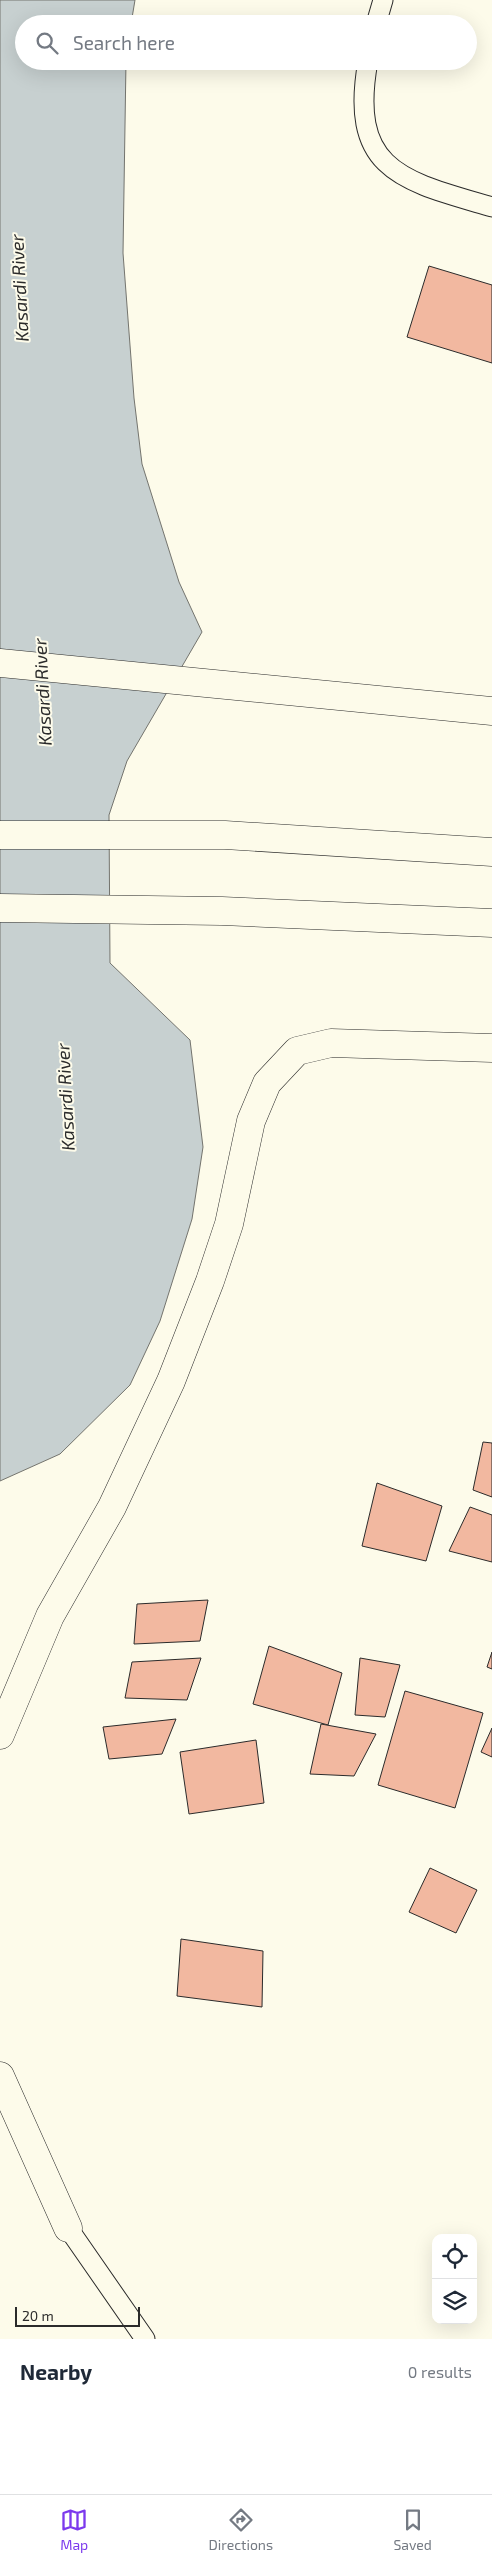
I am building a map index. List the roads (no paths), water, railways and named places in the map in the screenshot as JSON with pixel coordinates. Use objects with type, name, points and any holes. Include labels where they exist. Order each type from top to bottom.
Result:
[{"type":"main road","points":[[0,663],[492,711]]},
{"type":"main road","points":[[0,835],[225,835],[492,852]]},
{"type":"main road","points":[[0,908],[222,911],[492,923]]},
{"type":"main road","points":[[0,1736],[50,1616],[112,1507],[171,1381],[210,1281],[229,1224],[250,1121],[267,1083],[297,1051],[330,1043],[492,1048]]},
{"type":"main road","points":[[0,2076],[68,2228]]},
{"type":"lane","points":[[379,15],[383,0]]},
{"type":"lane","points":[[366,70],[364,80],[366,128],[376,151],[392,171],[423,186],[492,207]]},
{"type":"lane","points":[[68,2228],[145,2339]]},
{"type":"water","name":"Kasardi River","points":[[0,0],[135,0],[132,15],[15,15],[15,70],[126,70],[123,253],[134,398],[142,464],[179,582],[202,632],[127,761],[109,815],[110,963],[190,1040],[203,1147],[192,1219],[160,1321],[130,1385],[60,1454],[0,1481]]}]
